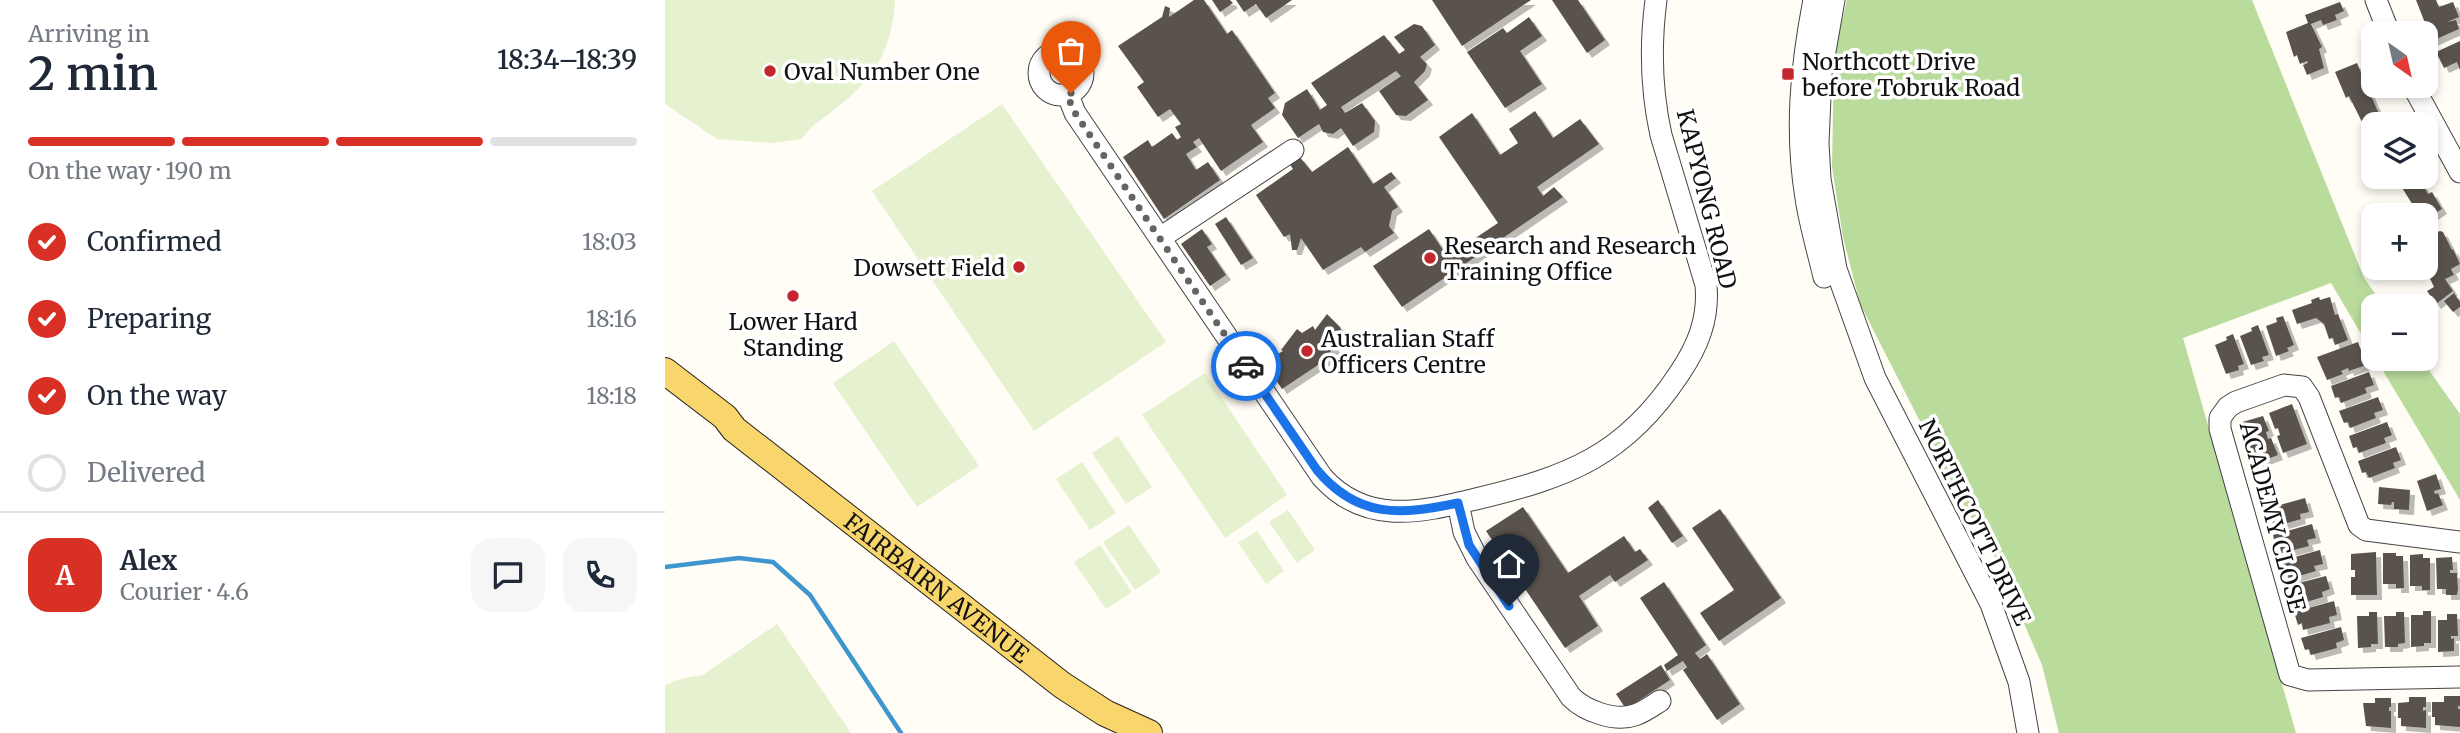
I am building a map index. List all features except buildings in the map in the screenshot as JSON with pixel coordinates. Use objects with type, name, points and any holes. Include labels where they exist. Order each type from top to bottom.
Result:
[{"type":"main road","name":"FAIRBAIRN AVENUE","points":[[665,371],[725,416],[734,429]]},
{"type":"main road","name":"FAIRBAIRN AVENUE","points":[[665,386],[718,422],[734,429],[1062,685],[1105,713],[1149,733]]},
{"type":"street","name":"KAPYONG ROAD","points":[[1067,95],[1075,113],[1327,482],[1354,501],[1382,510],[1406,512],[1458,503],[1542,482],[1574,469],[1615,445],[1656,407],[1696,347],[1706,321],[1708,301],[1706,285],[1656,110],[1652,63],[1656,0]]},
{"type":"street","points":[[1800,146],[1793,117],[1793,99],[1796,60],[1806,0]]},
{"type":"street","name":"NORTHCOTT DRIVE","points":[[1814,0],[1800,94],[1800,146],[1806,198],[1826,282],[1856,351],[1875,378]]},
{"type":"street","name":"NORTHCOTT DRIVE","points":[[1834,0],[1821,74],[1818,144],[1820,179],[1836,268],[1875,378],[1991,604],[2019,681],[2028,733]]},
{"type":"street","points":[[2376,0],[2384,21]]},
{"type":"street","points":[[2420,98],[2460,172]]},
{"type":"street","points":[[1160,238],[1293,150]]},
{"type":"street","name":"ACADEMY CLOSE","points":[[2460,542],[2366,530],[2359,526],[2309,397],[2302,387],[2284,385],[2248,398],[2228,407],[2220,418],[2220,429],[2290,675],[2308,680],[2460,677]]},
{"type":"street","points":[[1458,503],[1464,532],[1477,558],[1571,697],[1591,710],[1627,717],[1660,701]]},
{"type":"green space","name":"Oval Number One","points":[[665,0],[895,0],[885,49],[860,87],[812,126],[802,139],[772,143],[717,139],[665,104]]},
{"type":"green space","points":[[1847,0],[2252,0],[2361,271],[2361,280],[2365,280],[2375,294],[2361,294],[2361,334],[2331,283],[2183,338],[2296,733],[2059,733],[2042,665],[1998,563],[1954,488],[1860,304],[1843,237],[1832,167],[1834,53]]},
{"type":"green space","name":"Dowsett Field","points":[[1002,104],[1166,342],[1034,431],[872,191]]},
{"type":"green space","points":[[894,341],[979,466],[917,507],[833,383]]},
{"type":"green space","points":[[2383,371],[2430,371],[2460,414],[2460,500]]},
{"type":"green space","points":[[1205,373],[1287,495],[1225,538],[1142,415]]},
{"type":"green space","points":[[1118,436],[1152,487],[1126,504],[1092,453]]},
{"type":"green space","points":[[1082,462],[1116,513],[1090,530],[1056,479]]},
{"type":"green space","points":[[1288,510],[1315,550],[1297,563],[1269,522]]},
{"type":"green space","points":[[1129,525],[1161,572],[1135,590],[1103,542]]},
{"type":"green space","points":[[1257,531],[1284,571],[1266,584],[1238,543]]},
{"type":"green space","points":[[1100,545],[1132,592],[1106,609],[1074,562]]},
{"type":"green space","points":[[777,624],[851,733],[665,733],[665,685],[703,675]]},
{"type":"waterway","points":[[665,567],[739,558],[773,562],[810,595],[901,733]]},
{"type":"way so far","points":[[1071,93],[1067,95],[1075,113],[1246,366]]},
{"type":"place","name":"Oval Number One","points":[[770,71]]},
{"type":"place","name":"Northcott Drive before Tobruk Road","points":[[1788,74]]},
{"type":"place","name":"Research and Research Training Office","points":[[1430,258]]},
{"type":"place","name":"Dowsett Field","points":[[1019,267]]},
{"type":"place","name":"Lower Hard Standing","points":[[793,296]]},
{"type":"place","name":"Australian Staff Officers Centre","points":[[1307,351]]},
{"type":"route","points":[[1246,366],[1317,470],[1346,497],[1361,505],[1390,512],[1417,511],[1458,503],[1469,545],[1509,606]]}]
